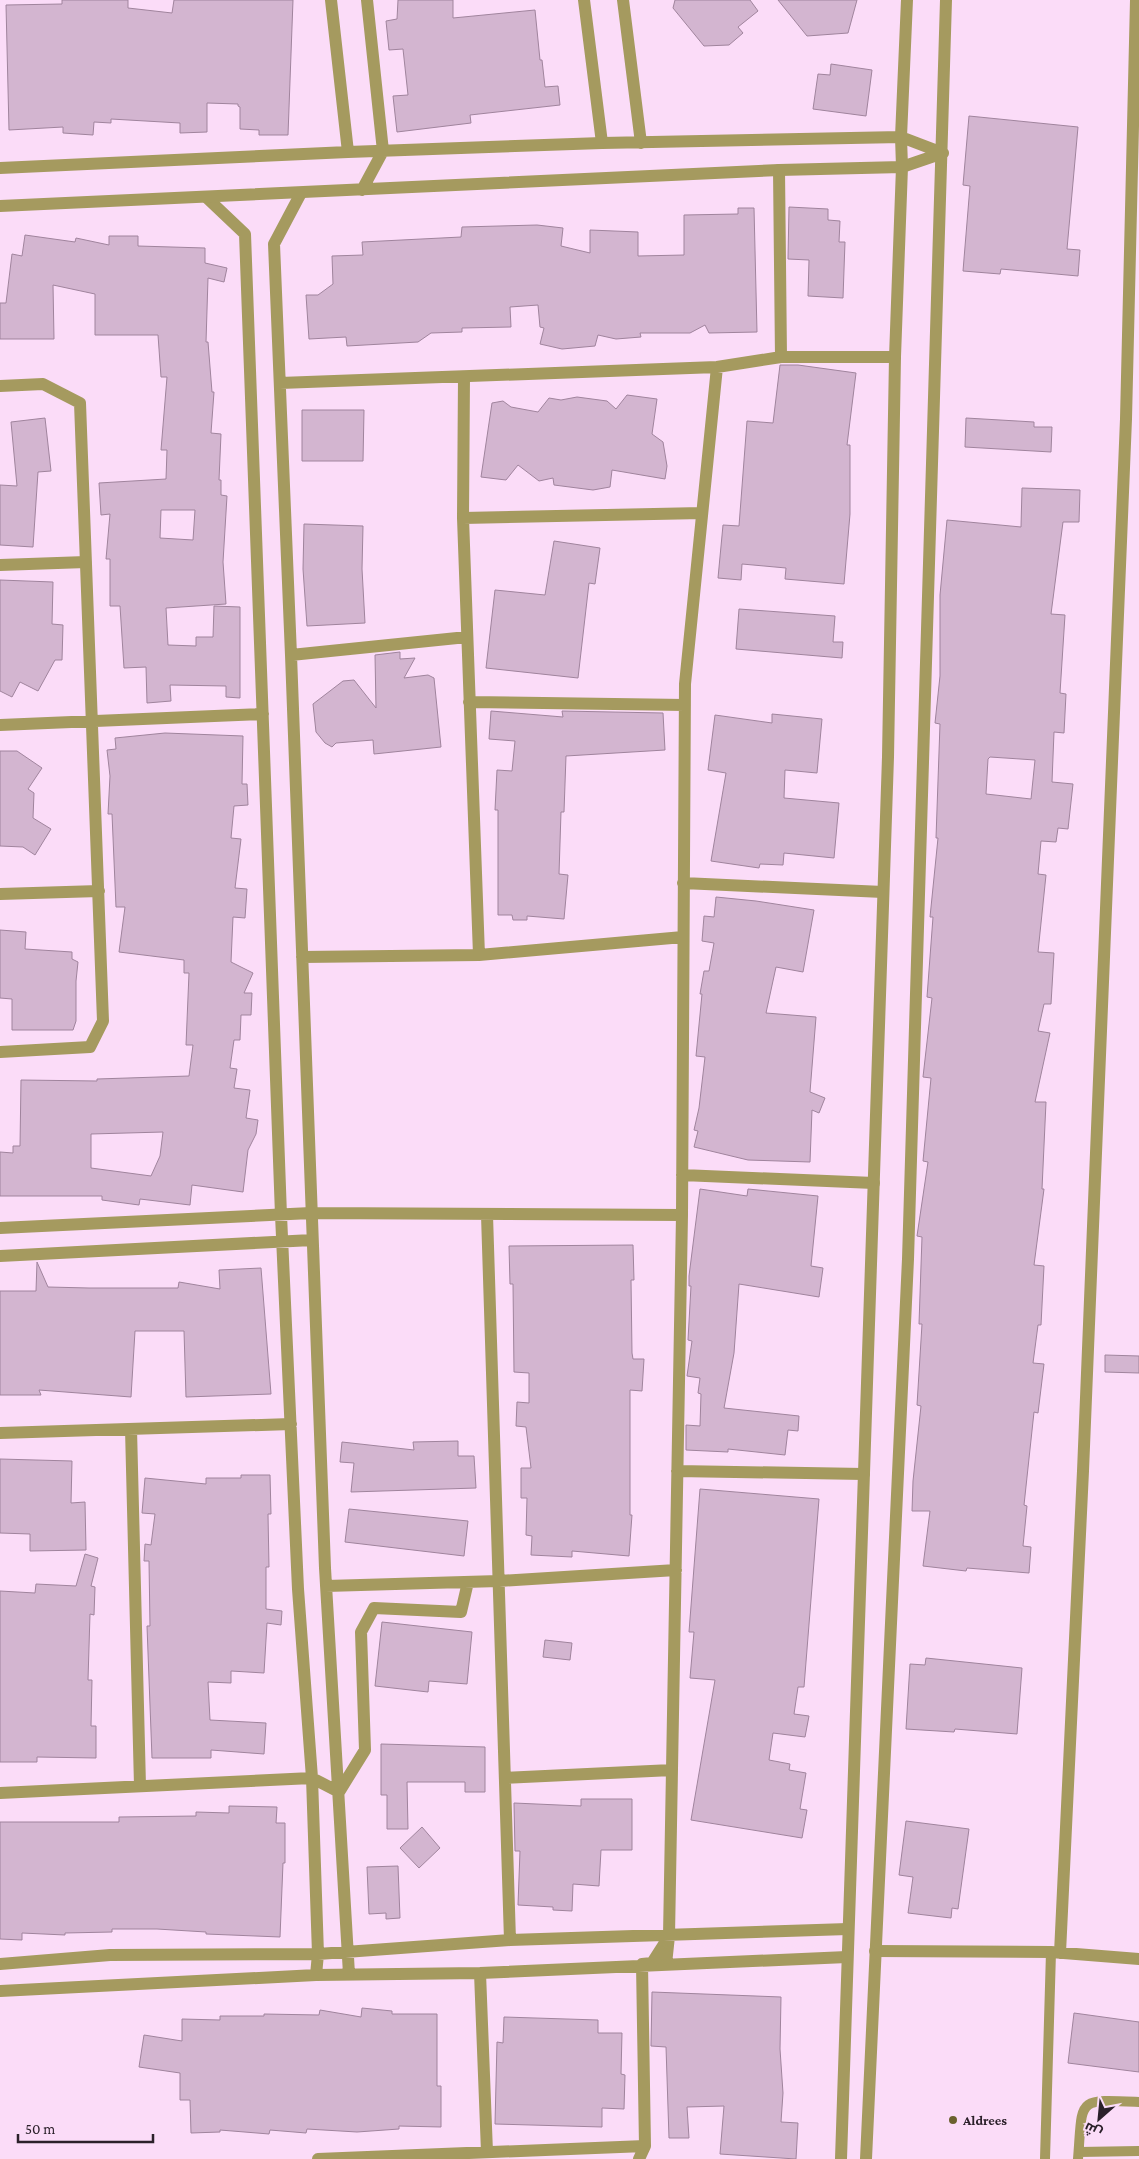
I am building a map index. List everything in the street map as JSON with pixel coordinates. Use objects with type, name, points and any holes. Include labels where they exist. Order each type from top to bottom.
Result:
[{"type":"street","points":[[331,0],[348,152]]},
{"type":"street","points":[[362,190],[383,151],[368,0]]},
{"type":"street","points":[[584,0],[602,143]]},
{"type":"street","points":[[623,0],[641,143]]},
{"type":"street","points":[[841,2159],[846,1956],[884,892],[895,358],[907,0]]},
{"type":"street","points":[[866,2159],[908,1260],[943,153],[946,0]]},
{"type":"street","points":[[1056,1953],[1083,1471],[1126,419],[1136,0]]},
{"type":"street","points":[[0,168],[348,152],[602,143],[901,137],[943,153]]},
{"type":"street","points":[[0,206],[902,166],[943,153]]},
{"type":"street","points":[[779,170],[781,357]]},
{"type":"street","points":[[301,193],[274,244],[326,1586],[349,1974]]},
{"type":"street","points":[[206,197],[245,234],[282,1241],[298,1589],[312,1778],[318,1954],[316,1975]]},
{"type":"street","points":[[280,383],[717,368],[781,357],[895,358]]},
{"type":"street","points":[[666,1964],[670,1936],[682,1215],[685,684],[717,368]]},
{"type":"street","points":[[464,377],[462,518],[479,955]]},
{"type":"street","points":[[0,386],[43,384],[80,403],[103,1021],[90,1047],[0,1052]]},
{"type":"street","points":[[462,518],[702,513]]},
{"type":"street","points":[[0,565],[86,562]]},
{"type":"street","points":[[291,655],[467,637]]},
{"type":"street","points":[[469,702],[685,705]]},
{"type":"street","points":[[0,725],[263,714]]},
{"type":"street","points":[[683,883],[884,892]]},
{"type":"street","points":[[0,894],[98,891]]},
{"type":"street","points":[[302,957],[479,955],[683,937]]},
{"type":"street","points":[[682,1175],[874,1184]]},
{"type":"street","points":[[0,1228],[311,1213],[682,1215]]},
{"type":"street","points":[[487,1215],[510,1940]]},
{"type":"street","points":[[0,1256],[312,1240]]},
{"type":"street","points":[[0,1433],[291,1424]]},
{"type":"street","points":[[131,1429],[140,1786]]},
{"type":"street","points":[[677,1471],[864,1474]]},
{"type":"street","points":[[326,1586],[499,1581],[676,1570]]},
{"type":"street","points":[[339,1792],[365,1750],[361,1632],[374,1608],[462,1612],[468,1582]]},
{"type":"street","points":[[505,1778],[672,1770]]},
{"type":"street","points":[[0,1793],[312,1778],[339,1792]]},
{"type":"street","points":[[0,1964],[110,1955],[318,1954],[510,1940],[848,1929]]},
{"type":"street","points":[[642,1964],[652,1963],[670,1936]]},
{"type":"street","points":[[875,1951],[1056,1953],[1139,1959]]},
{"type":"street","points":[[0,1991],[316,1975],[480,1972],[846,1956]]},
{"type":"street","points":[[639,2159],[645,2146],[642,1964]]},
{"type":"street","points":[[480,1972],[486,2152]]},
{"type":"street","points":[[318,2159],[645,2146]]},
{"type":"lane","points":[[1045,2159],[1056,1953]]},
{"type":"lane","points":[[1139,2102],[1098,2100],[1087,2104],[1082,2113],[1079,2155],[1139,2151]]},
{"type":"building","points":[[62,0],[128,0],[128,8],[172,13],[174,0],[293,0],[288,135],[259,135],[259,130],[240,129],[240,107],[238,104],[207,103],[207,132],[180,133],[180,123],[111,119],[111,123],[94,122],[93,135],[63,133],[63,127],[9,130],[6,5],[62,4]]},
{"type":"building","points":[[398,0],[453,0],[453,18],[535,10],[545,87],[558,86],[560,105],[470,115],[471,123],[397,132],[393,96],[408,95],[403,49],[389,50],[386,21],[397,19]]},
{"type":"building","points":[[675,0],[750,0],[758,11],[738,27],[743,33],[729,45],[704,46],[673,8]]},
{"type":"building","points":[[778,0],[857,0],[848,33],[807,36]]},
{"type":"building","points":[[831,64],[872,70],[866,116],[813,109],[818,74],[830,75]]},
{"type":"building","points":[[969,116],[1078,127],[1067,249],[1080,250],[1078,276],[1001,269],[1000,274],[963,271],[970,186],[963,185]]},
{"type":"building","points":[[789,207],[828,209],[828,220],[840,221],[839,242],[845,242],[843,298],[808,296],[809,260],[788,259]]},
{"type":"building","points":[[738,208],[754,208],[757,332],[709,333],[705,325],[690,333],[640,333],[641,337],[616,339],[598,335],[595,346],[562,349],[540,344],[544,328],[540,327],[538,305],[510,307],[511,327],[462,328],[462,332],[431,333],[418,342],[347,346],[346,337],[309,339],[306,295],[318,295],[333,284],[332,256],[363,255],[362,242],[461,237],[462,227],[537,225],[563,228],[561,246],[590,253],[590,230],[638,232],[638,256],[684,255],[684,215],[738,214]]},
{"type":"building","points":[[25,235],[75,242],[76,238],[109,245],[109,236],[138,236],[138,246],[205,248],[205,263],[227,268],[224,282],[208,278],[206,342],[208,342],[212,392],[214,392],[211,433],[221,434],[219,480],[221,480],[221,495],[227,496],[223,562],[226,604],[166,608],[168,645],[196,646],[196,637],[213,637],[214,606],[240,607],[240,698],[226,697],[226,686],[170,685],[171,701],[147,703],[146,667],[124,668],[120,606],[110,606],[110,559],[106,559],[110,514],[101,515],[99,483],[166,479],[167,450],[161,450],[167,377],[161,377],[158,335],[95,335],[95,294],[53,285],[54,339],[0,339],[0,303],[6,303],[12,254],[22,256]],"holes":[[[161,510],[195,510],[193,540],[160,538]]]},
{"type":"building","points":[[780,365],[798,365],[856,373],[847,445],[850,445],[850,514],[844,584],[785,579],[786,568],[742,564],[741,580],[718,578],[723,525],[739,526],[747,421],[773,423]]},
{"type":"building","points":[[627,395],[657,399],[652,434],[663,442],[667,466],[665,479],[612,470],[610,487],[593,490],[554,485],[553,478],[539,481],[518,465],[506,480],[481,477],[492,403],[503,401],[511,407],[538,412],[549,398],[561,400],[577,397],[607,401],[616,409]]},
{"type":"building","points":[[302,410],[364,410],[363,461],[302,461]]},
{"type":"building","points":[[45,418],[51,471],[38,472],[33,547],[0,545],[0,485],[17,486],[11,422]]},
{"type":"building","points":[[966,418],[1034,422],[1034,427],[1052,427],[1051,452],[965,447]]},
{"type":"building","points":[[1022,488],[1080,490],[1079,522],[1063,522],[1051,614],[1065,615],[1060,693],[1066,694],[1064,733],[1054,732],[1052,782],[1073,784],[1068,829],[1058,828],[1056,842],[1041,841],[1038,874],[1046,875],[1038,952],[1054,953],[1051,1004],[1044,1004],[1038,1031],[1050,1033],[1035,1102],[1046,1102],[1042,1189],[1044,1189],[1034,1265],[1044,1266],[1041,1325],[1038,1325],[1033,1363],[1044,1364],[1038,1413],[1034,1412],[1024,1505],[1027,1506],[1023,1546],[1031,1547],[1029,1573],[967,1568],[966,1571],[923,1566],[930,1511],[912,1511],[913,1481],[921,1406],[917,1405],[922,1324],[919,1324],[922,1237],[917,1236],[928,1162],[923,1161],[931,1078],[923,1077],[932,998],[927,997],[933,917],[930,917],[938,838],[936,838],[940,724],[935,723],[940,676],[940,595],[947,520],[1021,527]],"holes":[[[990,757],[1035,760],[1031,799],[986,794],[988,759]]]},
{"type":"building","points":[[304,524],[363,526],[362,569],[365,623],[307,626],[303,569]]},
{"type":"building","points":[[554,541],[600,548],[595,584],[589,583],[578,678],[486,668],[495,590],[545,595]]},
{"type":"building","points":[[0,580],[53,582],[52,624],[63,625],[62,660],[55,660],[38,691],[20,682],[12,697],[0,691]]},
{"type":"building","points":[[739,609],[835,616],[833,642],[843,642],[842,658],[736,649]]},
{"type":"building","points":[[400,652],[400,659],[415,658],[404,678],[428,675],[434,678],[441,747],[374,754],[373,740],[336,743],[332,747],[325,743],[316,732],[313,704],[343,681],[354,680],[376,708],[375,655]]},
{"type":"building","points":[[491,711],[563,717],[562,711],[663,713],[665,750],[566,756],[564,812],[561,812],[559,874],[568,875],[564,919],[527,916],[527,920],[513,920],[512,915],[498,915],[498,810],[495,810],[497,770],[512,771],[515,741],[489,739]]},
{"type":"building","points":[[772,714],[822,719],[817,773],[785,770],[784,798],[839,803],[834,858],[784,853],[783,865],[760,864],[759,868],[711,861],[726,773],[708,770],[715,715],[772,723]]},
{"type":"building","points":[[165,733],[243,736],[242,784],[247,784],[248,805],[234,806],[231,838],[241,839],[235,888],[247,889],[245,918],[233,917],[231,962],[253,973],[244,993],[252,993],[251,1015],[241,1015],[240,1040],[234,1040],[230,1068],[237,1069],[234,1088],[250,1090],[246,1118],[258,1120],[256,1134],[248,1150],[243,1192],[192,1185],[190,1205],[140,1199],[139,1205],[102,1200],[102,1196],[0,1196],[0,1152],[13,1153],[13,1146],[20,1146],[21,1080],[97,1081],[97,1079],[189,1076],[193,1045],[186,1045],[189,973],[184,973],[184,960],[119,952],[125,907],[116,907],[112,814],[108,814],[110,776],[107,750],[116,749],[115,738]],"holes":[[[163,1132],[160,1156],[151,1176],[91,1168],[91,1134]]]},
{"type":"building","points":[[0,751],[17,751],[42,768],[28,789],[34,793],[33,818],[51,829],[35,855],[23,847],[0,846]]},
{"type":"building","points":[[716,897],[814,910],[803,972],[776,967],[766,1013],[816,1017],[810,1092],[825,1098],[819,1113],[812,1110],[810,1162],[748,1160],[694,1147],[698,1131],[694,1130],[699,1108],[705,1057],[696,1056],[702,994],[700,994],[704,971],[709,971],[714,943],[702,941],[704,916],[714,917]]},
{"type":"building","points":[[0,930],[26,932],[25,949],[72,952],[72,959],[78,962],[76,1021],[73,1030],[12,1030],[12,999],[0,998]]},
{"type":"building","points":[[700,1189],[747,1196],[748,1189],[818,1196],[811,1266],[823,1268],[819,1297],[739,1284],[734,1353],[724,1408],[799,1416],[798,1431],[788,1430],[785,1455],[728,1449],[728,1452],[686,1450],[686,1425],[700,1426],[701,1394],[698,1393],[700,1378],[687,1376],[692,1341],[688,1340],[691,1286],[689,1286],[689,1276]]},
{"type":"building","points":[[633,1245],[634,1280],[631,1280],[632,1353],[633,1359],[644,1359],[642,1391],[630,1390],[630,1515],[632,1515],[629,1556],[572,1551],[572,1557],[531,1555],[532,1536],[526,1535],[527,1498],[521,1498],[521,1468],[531,1468],[526,1427],[516,1426],[517,1402],[529,1403],[529,1373],[514,1372],[513,1284],[510,1284],[509,1246]]},
{"type":"building","points":[[37,1262],[48,1287],[178,1288],[179,1282],[220,1289],[219,1270],[261,1268],[271,1394],[186,1397],[184,1331],[135,1331],[131,1397],[39,1390],[41,1395],[0,1395],[0,1291],[36,1291]]},
{"type":"building","points":[[1105,1355],[1139,1356],[1139,1373],[1105,1372]]},
{"type":"building","points":[[458,1441],[458,1456],[474,1456],[476,1488],[351,1492],[354,1463],[340,1462],[342,1442],[414,1450],[413,1442]]},
{"type":"building","points":[[0,1459],[72,1461],[71,1503],[85,1502],[86,1550],[30,1551],[30,1534],[0,1533]]},
{"type":"building","points":[[241,1475],[270,1475],[271,1514],[268,1514],[269,1567],[266,1567],[266,1609],[282,1611],[281,1625],[267,1623],[264,1673],[231,1671],[231,1683],[208,1682],[210,1720],[266,1723],[264,1754],[211,1750],[211,1758],[152,1758],[147,1626],[150,1626],[149,1561],[144,1561],[145,1544],[151,1545],[155,1514],[142,1513],[145,1478],[206,1484],[206,1478],[241,1478]]},
{"type":"building","points":[[700,1489],[819,1499],[804,1687],[798,1687],[794,1714],[809,1716],[805,1737],[773,1733],[769,1760],[790,1764],[789,1770],[806,1773],[800,1809],[807,1810],[802,1838],[691,1820],[715,1680],[690,1678],[694,1632],[689,1632]]},
{"type":"building","points":[[349,1509],[468,1521],[464,1556],[345,1542]]},
{"type":"building","points":[[85,1554],[98,1558],[91,1586],[95,1587],[94,1615],[90,1614],[88,1680],[92,1680],[91,1726],[96,1726],[96,1758],[37,1757],[37,1762],[0,1762],[0,1591],[35,1593],[36,1584],[76,1586]]},
{"type":"building","points":[[382,1622],[472,1632],[467,1684],[429,1681],[428,1692],[375,1686]]},
{"type":"building","points":[[545,1640],[572,1643],[570,1660],[543,1657]]},
{"type":"building","points":[[926,1658],[1022,1668],[1017,1734],[955,1729],[954,1732],[906,1729],[910,1664],[925,1665]]},
{"type":"building","points":[[381,1744],[485,1747],[485,1792],[465,1792],[465,1782],[407,1782],[408,1829],[387,1829],[387,1795],[381,1795]]},
{"type":"building","points":[[581,1799],[632,1799],[632,1850],[601,1850],[599,1886],[573,1884],[572,1911],[553,1910],[553,1907],[518,1905],[520,1851],[515,1851],[514,1803],[581,1806]]},
{"type":"building","points":[[229,1806],[277,1807],[276,1823],[285,1823],[285,1863],[283,1863],[280,1937],[206,1934],[206,1932],[157,1929],[112,1929],[112,1932],[65,1933],[65,1935],[22,1933],[22,1940],[0,1939],[0,1822],[119,1822],[119,1817],[196,1816],[196,1812],[229,1813]]},
{"type":"building","points":[[906,1821],[969,1829],[958,1909],[952,1908],[951,1918],[908,1913],[913,1877],[899,1875]]},
{"type":"building","points":[[422,1827],[440,1848],[419,1868],[400,1848]]},
{"type":"building","points":[[398,1866],[400,1918],[386,1919],[386,1913],[369,1914],[367,1867]]},
{"type":"building","points":[[652,1992],[781,1997],[780,2049],[783,2093],[781,2122],[798,2123],[796,2159],[720,2154],[724,2106],[687,2107],[689,2138],[669,2138],[666,2047],[651,2046]]},
{"type":"building","points":[[362,2008],[392,2011],[392,2014],[437,2014],[437,2086],[441,2086],[441,2127],[399,2126],[399,2129],[357,2132],[307,2129],[306,2133],[270,2130],[269,2134],[220,2130],[220,2132],[191,2133],[190,2100],[180,2100],[180,2073],[139,2067],[144,2035],[182,2041],[182,2019],[220,2020],[220,2016],[264,2016],[264,2014],[319,2015],[320,2010],[361,2017]]},
{"type":"building","points":[[1074,2013],[1139,2022],[1139,2072],[1068,2063]]},
{"type":"building","points":[[504,2017],[598,2020],[598,2033],[622,2033],[621,2074],[625,2075],[624,2109],[602,2108],[602,2127],[495,2124],[497,2042],[503,2043]]},
{"type":"place","name":"Aldrees","points":[[953,2120]]}]
